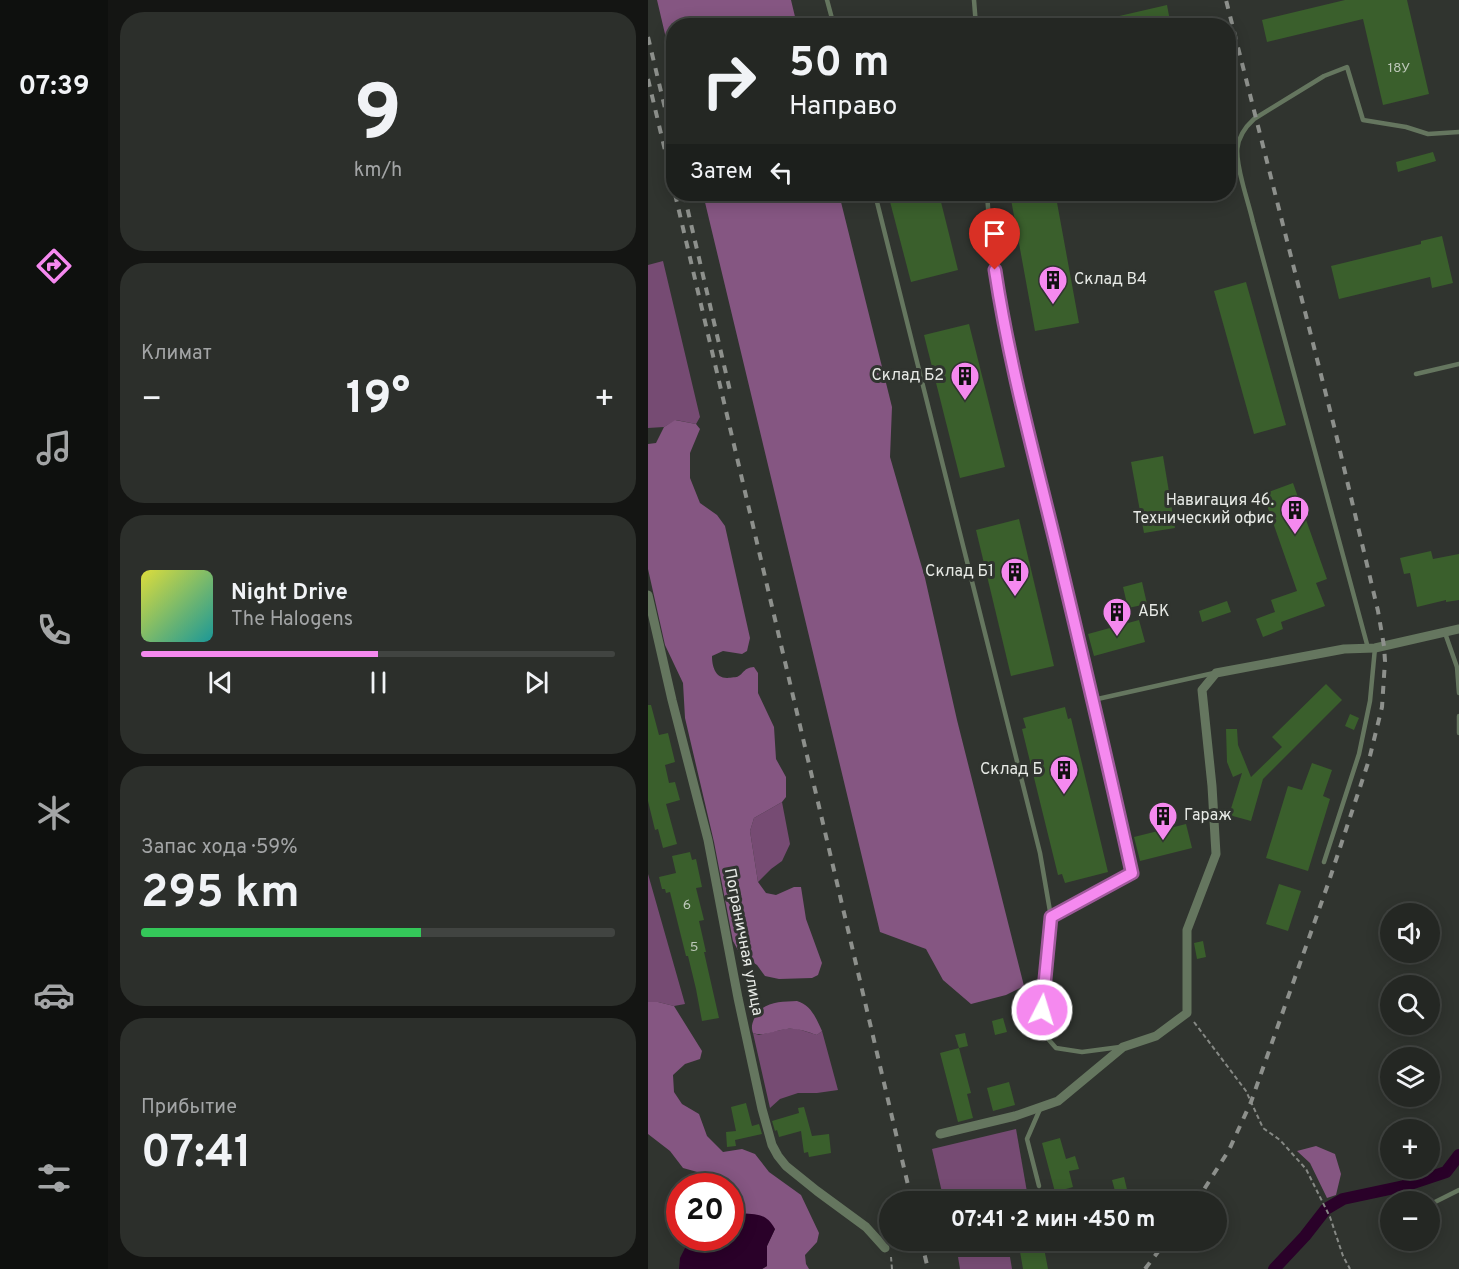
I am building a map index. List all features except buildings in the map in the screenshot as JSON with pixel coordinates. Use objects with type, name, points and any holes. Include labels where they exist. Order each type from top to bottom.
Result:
[{"type":"street","name":"Пограничная улица","points":[[648,595],[708,840],[738,998],[772,1145],[786,1166],[866,1227],[879,1241]]},
{"type":"street","points":[[940,1134],[1015,1116],[1058,1101],[1123,1047],[1156,1036],[1187,1012],[1187,930],[1216,855],[1212,786],[1202,690],[1216,673],[1344,649],[1371,648],[1459,629]]},
{"type":"lane","points":[[827,0],[832,18]]},
{"type":"lane","points":[[974,0],[975,18]]},
{"type":"lane","points":[[1324,861],[1359,754],[1370,701],[1371,648],[1245,192],[1237,149],[1244,130],[1254,119],[1324,76],[1347,67],[1363,120],[1406,127],[1428,134],[1459,132]]},
{"type":"lane","points":[[877,201],[1040,853],[1051,917],[1042,1010],[1049,1040],[1056,1048],[1082,1052],[1123,1047]]},
{"type":"lane","points":[[987,201],[989,230],[1001,311],[1132,873],[1051,917]]},
{"type":"lane","points":[[1416,374],[1459,364]]},
{"type":"lane","points":[[1444,633],[1457,667],[1459,693]]},
{"type":"lane","points":[[1093,700],[1216,673]]},
{"type":"lane","points":[[1459,716],[1459,733]]},
{"type":"lane","points":[[1039,1186],[1027,1140],[1041,1107]]},
{"type":"lane","points":[[1440,1200],[1459,1190]]},
{"type":"path","points":[[1187,1012],[1246,1091],[1263,1128],[1280,1140],[1306,1169],[1330,1216],[1343,1256],[1350,1269]]},
{"type":"path","points":[[887,1251],[891,1258],[892,1269]]},
{"type":"shaded area","points":[[657,0],[791,0],[795,18],[666,18],[666,38]]},
{"type":"shaded area","points":[[705,201],[841,201],[892,407],[890,457],[925,578],[957,720],[1024,986],[1006,995],[971,1004],[943,980],[926,949],[880,932]]},
{"type":"shaded area","points":[[663,261],[700,417],[696,424],[676,420],[664,427],[648,428],[648,265]]},
{"type":"shaded area","points":[[675,420],[696,424],[700,429],[690,453],[690,478],[700,503],[717,515],[725,526],[750,638],[747,651],[742,654],[723,651],[712,656],[714,667],[717,674],[727,678],[737,677],[754,667],[758,673],[758,693],[774,727],[776,759],[786,777],[786,797],[782,802],[754,818],[750,831],[758,882],[766,893],[776,895],[794,887],[801,887],[806,919],[822,963],[818,975],[812,978],[779,979],[765,976],[757,965],[740,954],[733,941],[714,842],[685,718],[683,683],[665,645],[648,569],[648,444],[656,443],[664,427]]},
{"type":"shaded area","points":[[782,802],[790,844],[782,861],[758,882],[750,831],[754,818]]},
{"type":"shaded area","points":[[648,874],[685,1004],[674,1006],[648,1002]]},
{"type":"shaded area","points":[[797,1001],[806,1006],[815,1017],[822,1031],[817,1035],[791,1029],[766,1034],[753,1033],[753,1021],[762,1009],[772,1004]]},
{"type":"shaded area","points":[[648,1002],[658,1002],[674,1006],[702,1051],[700,1059],[685,1064],[673,1075],[674,1092],[682,1104],[699,1114],[707,1136],[723,1152],[742,1149],[755,1154],[769,1172],[801,1195],[819,1233],[817,1242],[805,1255],[809,1269],[762,1269],[767,1266],[767,1246],[775,1229],[744,1220],[744,1173],[701,1173],[683,1168],[670,1151],[648,1134]]},
{"type":"shaded area","points":[[785,1029],[798,1029],[817,1035],[822,1031],[838,1090],[798,1093],[780,1099],[770,1108],[753,1033],[759,1035]]},
{"type":"shaded area","points":[[1016,1129],[1027,1191],[942,1191],[932,1149]]},
{"type":"shaded area","points":[[1316,1146],[1335,1154],[1341,1174],[1336,1195],[1327,1198],[1310,1163],[1297,1151]]},
{"type":"shaded area","points":[[744,1213],[765,1217],[775,1229],[767,1246],[767,1266],[762,1269],[679,1269],[684,1251],[744,1251]]},
{"type":"shaded area","points":[[958,1257],[1010,1257],[1012,1269],[960,1269]]},
{"type":"waterway","points":[[1274,1269],[1305,1236],[1326,1209],[1343,1199],[1404,1186],[1446,1172],[1459,1155]]},
{"type":"railway","points":[[1226,0],[1231,18]]},
{"type":"railway","points":[[648,37],[666,112]]},
{"type":"railway","points":[[1203,1191],[1229,1150],[1251,1102],[1328,884],[1369,760],[1382,707],[1385,661],[1378,611],[1335,430],[1236,39]]},
{"type":"railway","points":[[648,79],[666,154]]},
{"type":"railway","points":[[677,201],[909,1191]]},
{"type":"railway","points":[[686,201],[731,395]]},
{"type":"railway","points":[[924,1251],[928,1269]]},
{"type":"railway","points":[[1145,1269],[1159,1251]]},
{"type":"place","name":"Склад В4","points":[[1053,306]]},
{"type":"place","name":"Склад Б2","points":[[965,402]]},
{"type":"place","name":"Навигация 46. Технический офис","points":[[1295,536]]},
{"type":"place","name":"Склад Б1","points":[[1015,598]]},
{"type":"place","name":"АБК","points":[[1117,638]]},
{"type":"place","name":"Склад Б","points":[[1064,796]]},
{"type":"place","name":"Гараж","points":[[1163,842]]},
{"type":"route","points":[[995,270],[1001,311],[1024,414],[1132,873],[1051,917],[1042,1010]]}]
